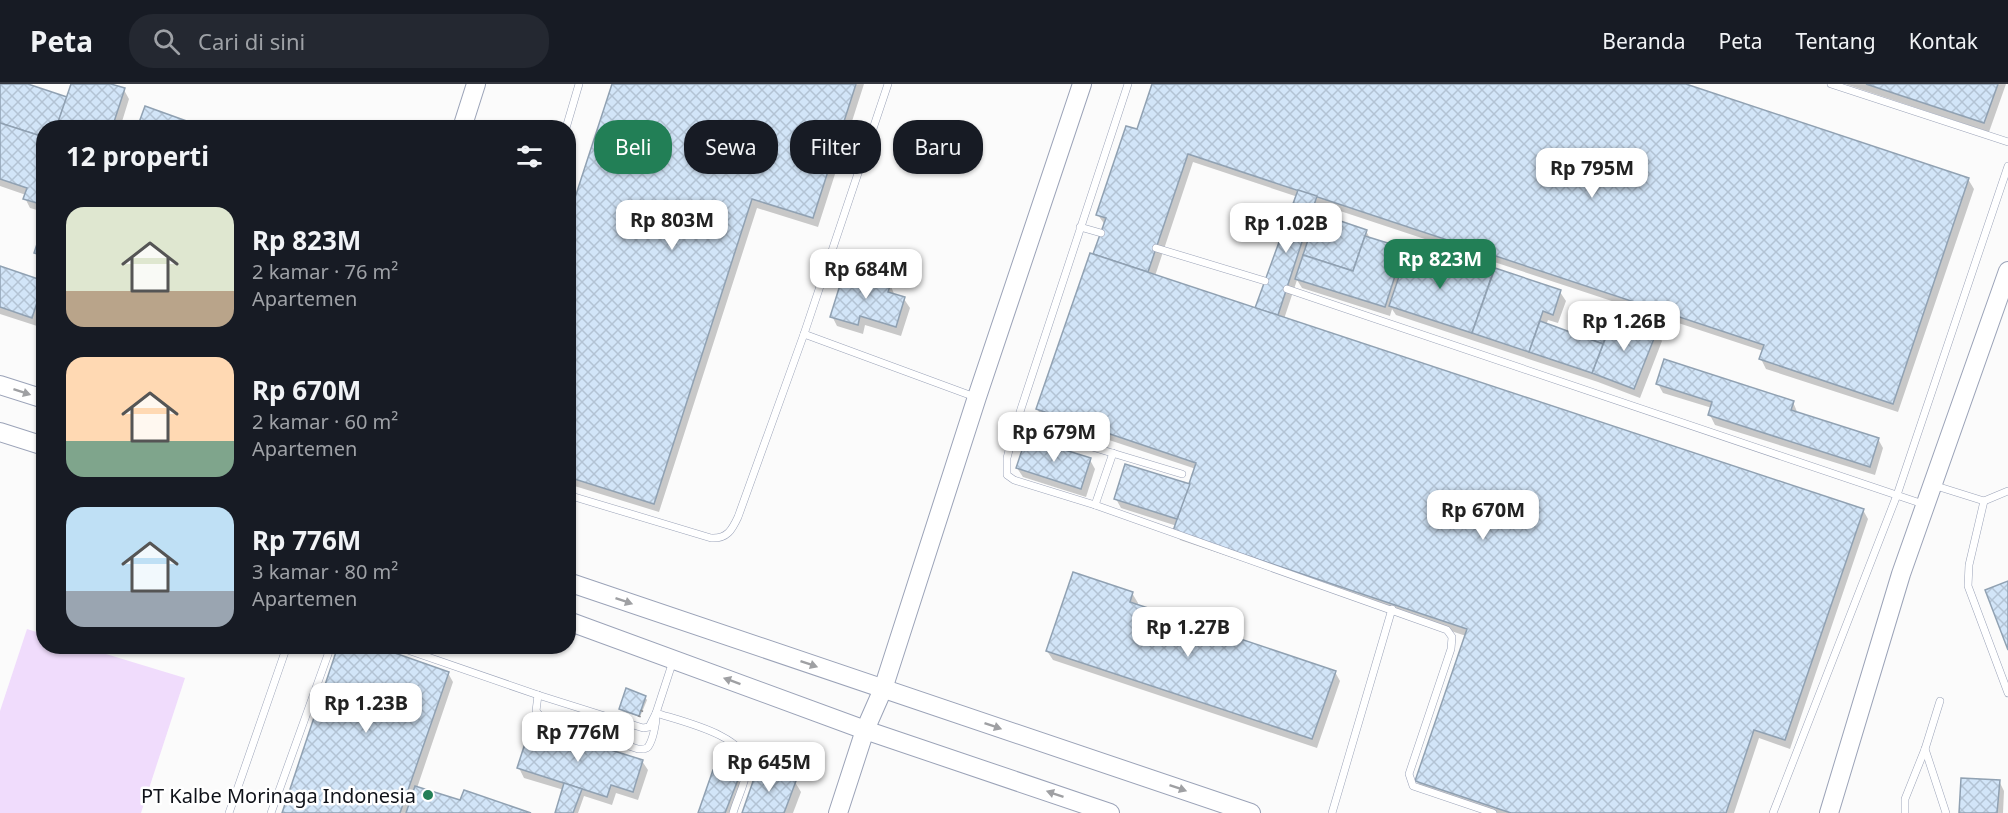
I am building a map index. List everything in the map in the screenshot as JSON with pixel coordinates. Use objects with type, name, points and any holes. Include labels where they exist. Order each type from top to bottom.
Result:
[{"type":"street","points":[[465,120],[476,84]]},
{"type":"street","points":[[838,813],[865,730],[883,689],[1083,84]]},
{"type":"street","points":[[1829,813],[1901,574],[2008,271]]},
{"type":"street","points":[[0,385],[36,396]]},
{"type":"street","points":[[0,432],[36,443]]},
{"type":"street","points":[[576,585],[1251,813]]},
{"type":"street","points":[[576,624],[865,730],[1110,813]]},
{"type":"lane","points":[[568,120],[579,84]]},
{"type":"lane","points":[[576,497],[711,538],[720,538],[729,534],[738,517],[804,334],[888,84]]},
{"type":"lane","points":[[1128,84],[1016,424],[1007,458],[1007,475],[1014,480],[1095,506],[1447,630],[1452,637],[1451,649],[1409,774],[1413,786],[1494,813]]},
{"type":"lane","points":[[1831,84],[2008,142]]},
{"type":"lane","points":[[1773,813],[1897,495],[2008,166]]},
{"type":"lane","points":[[1080,227],[1101,232]]},
{"type":"lane","points":[[1156,248],[1265,281]]},
{"type":"lane","points":[[1287,289],[1925,505]]},
{"type":"lane","points":[[804,334],[978,398]]},
{"type":"lane","points":[[1016,424],[1182,474]]},
{"type":"lane","points":[[1095,506],[1113,453]]},
{"type":"lane","points":[[1933,485],[1984,501],[2008,491]]},
{"type":"lane","points":[[1984,501],[1968,565],[1968,586],[2008,693]]},
{"type":"lane","points":[[1332,813],[1392,609]]},
{"type":"lane","points":[[230,813],[285,654]]},
{"type":"lane","points":[[271,813],[328,654]]},
{"type":"lane","points":[[419,654],[643,728],[648,727],[656,713],[673,659]]},
{"type":"lane","points":[[538,695],[536,711],[542,718],[644,749],[648,747],[656,725],[656,713]]},
{"type":"lane","points":[[1905,813],[1905,799],[1940,701]]},
{"type":"lane","points":[[656,713],[708,730],[734,742],[746,754],[747,768],[733,813]]},
{"type":"lane","points":[[1924,749],[1946,813]]},
{"type":"shaded area","points":[[27,629],[36,632],[36,654],[106,654],[185,678],[141,813],[0,813],[0,711]]},
{"type":"building","points":[[0,84],[28,84],[67,97],[59,120],[36,120],[36,134],[0,123]]},
{"type":"building","points":[[71,84],[111,84],[125,88],[115,120],[59,120]]},
{"type":"building","points":[[612,84],[856,84],[844,120],[790,120],[790,174],[827,174],[813,218],[752,199],[654,504],[576,480],[576,194],[594,139],[594,174],[672,174],[672,120],[600,120]]},
{"type":"building","points":[[1152,84],[1686,84],[1969,178],[1893,404],[1759,359],[1764,345],[1188,154],[1148,272],[1093,254],[1106,218],[1096,215],[1126,126],[1137,129]]},
{"type":"building","points":[[1866,84],[1998,84],[1984,123]]},
{"type":"building","points":[[145,106],[184,120],[140,120]]},
{"type":"building","points":[[0,123],[36,134],[36,203],[23,199],[27,188],[0,179]]},
{"type":"building","points":[[1298,190],[1317,196],[1278,315],[1255,308]]},
{"type":"building","points":[[1317,213],[1367,230],[1353,271],[1303,255]]},
{"type":"building","points":[[1365,236],[1404,248],[1385,307],[1295,279],[1303,255],[1353,271]]},
{"type":"building","points":[[1409,247],[1492,275],[1472,333],[1389,306]]},
{"type":"building","points":[[1090,253],[1864,509],[1785,740],[1754,730],[1726,813],[1511,813],[1415,781],[1467,629],[1173,531],[1196,463],[1036,409]]},
{"type":"building","points":[[0,266],[36,278],[36,306],[32,318],[0,307]]},
{"type":"building","points":[[1495,268],[1561,290],[1553,315],[1543,311],[1529,352],[1472,333]]},
{"type":"building","points":[[845,269],[891,283],[888,292],[905,297],[896,327],[860,316],[858,325],[830,317]]},
{"type":"building","points":[[1584,303],[1615,314],[1603,344],[1573,333]]},
{"type":"building","points":[[1615,314],[1657,331],[1634,389],[1592,373]]},
{"type":"building","points":[[1540,321],[1603,344],[1592,373],[1529,352]]},
{"type":"building","points":[[1664,359],[1794,401],[1791,410],[1879,438],[1870,467],[1708,415],[1712,402],[1656,384]]},
{"type":"building","points":[[1026,438],[1091,458],[1081,489],[1016,468]]},
{"type":"building","points":[[1125,464],[1190,484],[1177,519],[1114,499]]},
{"type":"building","points":[[1073,572],[1133,592],[1130,602],[1336,671],[1312,739],[1046,651]]},
{"type":"building","points":[[2008,581],[2008,650],[1985,590]]},
{"type":"building","points":[[335,654],[398,654],[449,672],[400,813],[282,813]]},
{"type":"building","points":[[626,688],[646,696],[639,716],[619,709]]},
{"type":"building","points":[[531,725],[643,760],[633,792],[611,785],[607,797],[517,768]]},
{"type":"building","points":[[758,767],[796,781],[784,813],[742,813]]},
{"type":"building","points":[[713,770],[739,777],[725,813],[698,813]]},
{"type":"building","points":[[1961,778],[2000,780],[1997,813],[1959,813]]},
{"type":"building","points":[[564,783],[582,789],[573,813],[555,813]]},
{"type":"building","name":"PT Kalbe Morinaga Indonesia","points":[[415,786],[460,800],[464,790],[531,813],[406,813]]},
{"type":"place","name":"PT Kalbe Morinaga Indonesia","points":[[428,795]]}]
